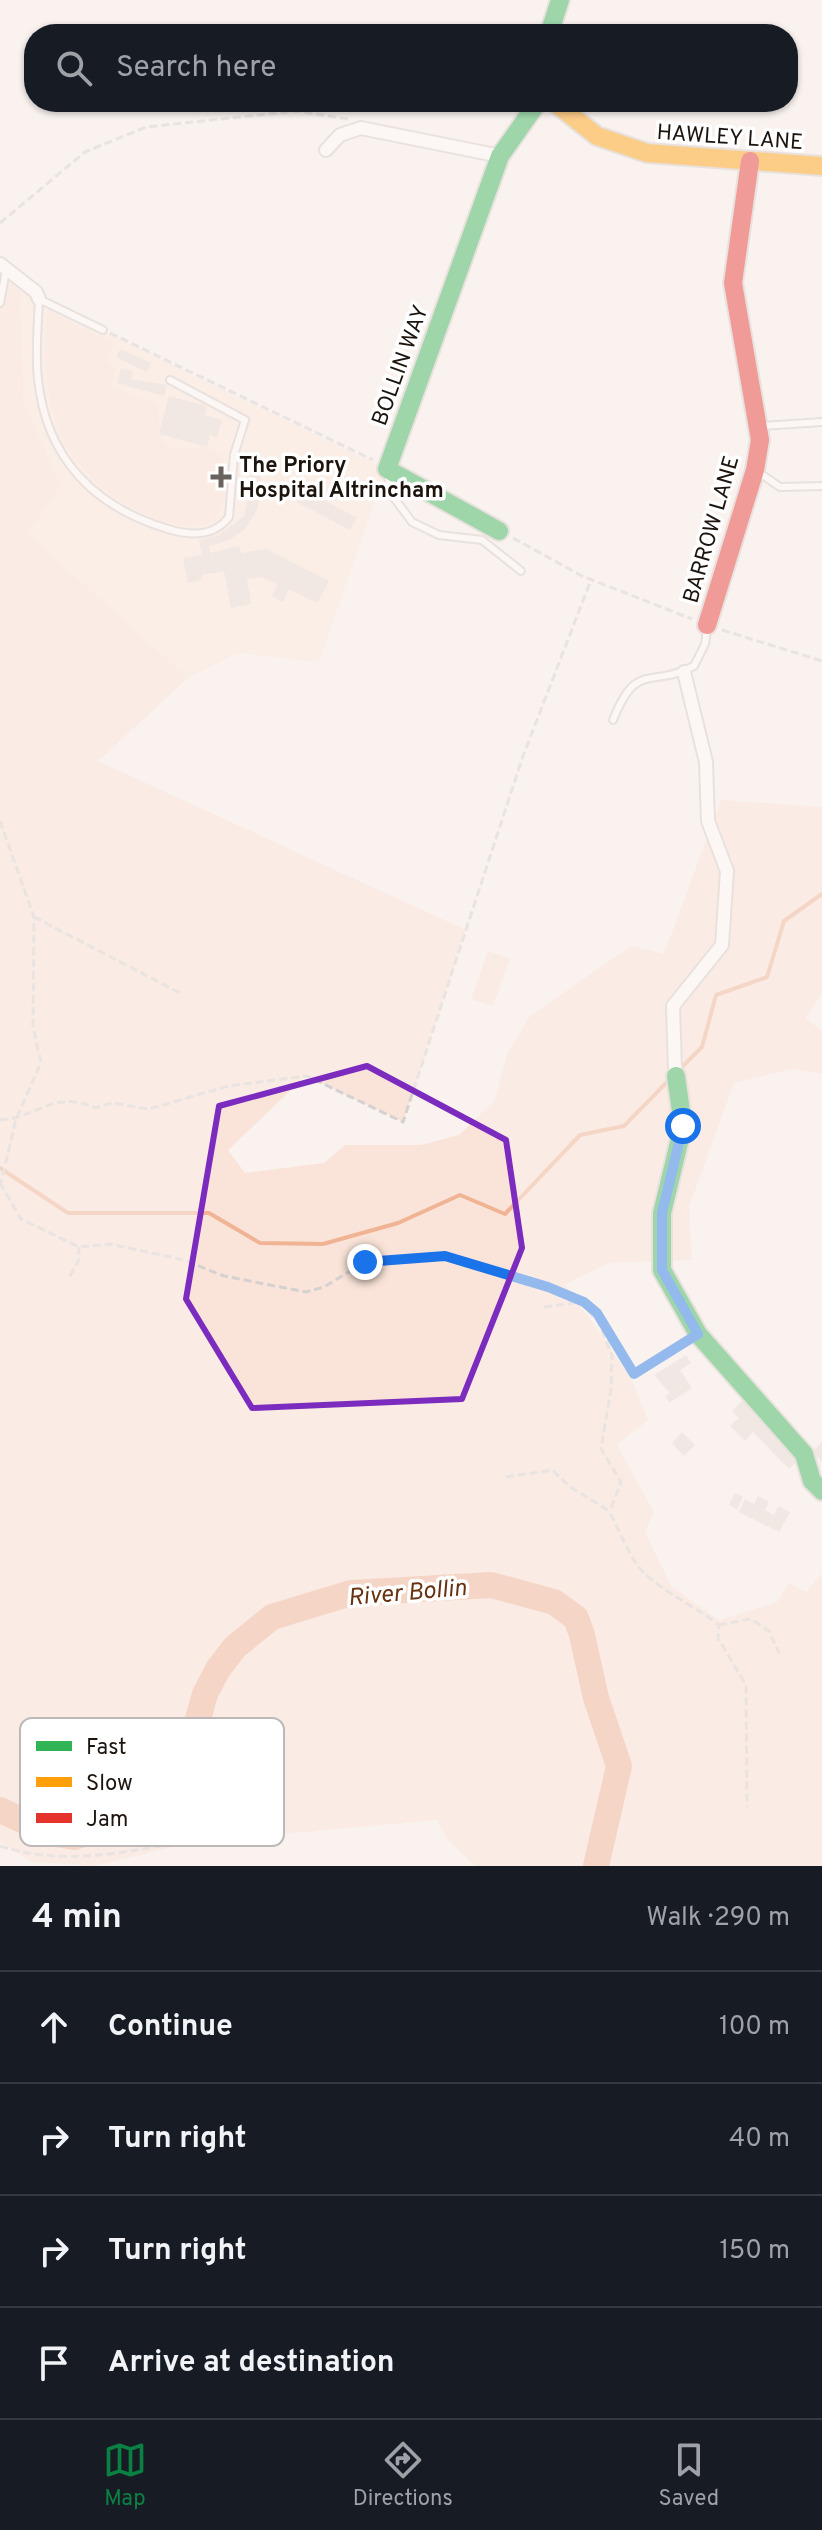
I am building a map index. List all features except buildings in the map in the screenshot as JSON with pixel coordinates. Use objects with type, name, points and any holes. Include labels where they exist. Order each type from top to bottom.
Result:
[{"type":"street","points":[[553,24],[560,0]]},
{"type":"street","name":"BOLLIN WAY","points":[[387,468],[500,156],[531,112]]},
{"type":"street","name":"HAWLEY LANE","points":[[566,112],[586,128],[627,150],[664,159],[822,166]]},
{"type":"street","points":[[326,150],[347,130],[376,129],[500,156]]},
{"type":"street","name":"BARROW LANE","points":[[707,625],[755,470],[758,426],[733,283],[750,161]]},
{"type":"street","points":[[3,268],[36,292],[39,299]]},
{"type":"street","points":[[387,468],[499,531]]},
{"type":"street","points":[[684,672],[706,762],[708,821],[727,871],[722,945],[673,1006],[676,1073],[683,1126],[662,1213],[662,1270],[698,1334],[804,1454],[812,1481],[822,1491]]},
{"type":"lane","points":[[0,303],[3,268]]},
{"type":"lane","points":[[103,330],[39,299],[38,381],[54,435],[70,470],[84,485],[149,523],[178,532],[212,532],[229,517],[234,455],[245,420],[170,380]]},
{"type":"lane","points":[[758,426],[822,422]]},
{"type":"lane","points":[[387,468],[392,495],[412,522],[439,535],[482,540],[521,571]]},
{"type":"lane","points":[[755,470],[780,487],[822,486]]},
{"type":"lane","points":[[613,720],[627,689],[638,680],[684,672],[694,666],[707,625]]},
{"type":"path","points":[[0,223],[85,152],[146,127],[288,112]]},
{"type":"path","points":[[304,112],[358,120]]},
{"type":"path","points":[[103,330],[387,468]]},
{"type":"path","points":[[499,531],[591,580],[707,625],[822,661]]},
{"type":"path","points":[[0,1120],[16,1119],[45,1104],[76,1099],[95,1108],[112,1103],[149,1109],[228,1086],[307,1076],[403,1122],[523,756],[591,580]]},
{"type":"path","points":[[0,821],[34,917],[33,1027],[41,1063],[16,1119],[7,1169],[0,1184],[21,1219],[79,1247],[110,1244],[184,1260],[224,1276],[306,1292],[324,1287],[365,1262],[445,1256],[548,1287],[582,1302],[597,1313],[634,1374],[698,1334]]},
{"type":"path","points":[[34,917],[182,994]]},
{"type":"path","points":[[70,1276],[79,1260],[79,1247]]},
{"type":"path","points":[[544,1307],[582,1302]]},
{"type":"path","points":[[582,1302],[598,1321],[612,1355],[611,1389],[602,1423],[601,1449],[621,1482],[610,1511]]},
{"type":"path","points":[[506,1477],[553,1470],[572,1491],[610,1511],[627,1553],[645,1574],[663,1584],[671,1596],[691,1603],[719,1625],[751,1619],[769,1631],[779,1653]]},
{"type":"path","points":[[719,1625],[718,1638],[746,1685],[747,1807]]},
{"type":"path","points":[[0,1846],[37,1860],[92,1862],[164,1846]]},
{"type":"highlighted area","points":[[367,1066],[506,1140],[522,1248],[462,1399],[252,1408],[186,1299],[219,1106]]},
{"type":"shaded area","points":[[0,277],[20,290],[24,404],[61,485],[28,534],[188,678],[98,761],[466,930],[403,1122],[306,1076],[228,1150],[245,1173],[324,1163],[345,1145],[421,1145],[459,1135],[495,1100],[507,1054],[530,1016],[631,946],[664,954],[721,800],[822,807],[822,992],[806,1018],[822,1031],[822,1074],[792,1069],[734,1083],[689,1207],[692,1260],[609,1263],[565,1284],[630,1376],[648,1420],[617,1445],[654,1512],[645,1531],[671,1586],[719,1620],[777,1602],[789,1583],[806,1592],[822,1573],[822,1866],[475,1866],[447,1839],[437,1820],[284,1834],[284,1718],[20,1718],[20,1846],[177,1846],[95,1866],[32,1862],[0,1842]]},
{"type":"shaded area","name":"The Priory Hospital Altrincham","points":[[20,290],[386,469],[319,662],[238,653],[188,678],[28,534],[61,485],[24,404]]},
{"type":"shaded area","points":[[47,311],[113,343],[107,361],[116,368],[112,384],[129,395],[157,404],[162,440],[172,449],[207,447],[221,455],[226,491],[222,507],[211,523],[189,526],[169,524],[150,517],[104,488],[83,468],[67,447],[50,398],[46,371]]},
{"type":"shaded area","points":[[488,951],[510,959],[493,1006],[471,999]]},
{"type":"waterway","points":[[679,1070],[702,1047],[716,995],[767,977],[784,921],[822,894]]},
{"type":"waterway","points":[[0,1168],[68,1213],[209,1213],[260,1243],[323,1244],[398,1223],[460,1195],[505,1214],[580,1135],[624,1126],[670,1079]]},
{"type":"waterway","name":"River Bollin","points":[[198,1718],[205,1694],[218,1669],[235,1647],[272,1617],[351,1593],[491,1585],[554,1602],[576,1618],[596,1698],[619,1766],[596,1866]]},
{"type":"waterway","name":"River Bollin","points":[[0,1810],[20,1819]]},
{"type":"traffic: fast","points":[[552,24],[560,0]]},
{"type":"traffic: fast","points":[[499,531],[387,469],[500,156],[531,112]]},
{"type":"traffic: fast","points":[[676,1076],[683,1126],[662,1213],[662,1270],[698,1334],[804,1454],[812,1481],[822,1491]]},
{"type":"traffic: slow","points":[[567,112],[597,136],[647,153],[822,166]]},
{"type":"traffic: jam","points":[[707,625],[755,470],[760,440],[733,283],[750,161]]},
{"type":"place","name":"The Priory Hospital Altrincham","points":[[221,477]]},
{"type":"route","points":[[365,1262],[405,1256],[445,1256],[548,1287],[584,1302],[597,1313],[634,1374],[698,1334],[662,1270],[662,1213],[683,1126]]}]
